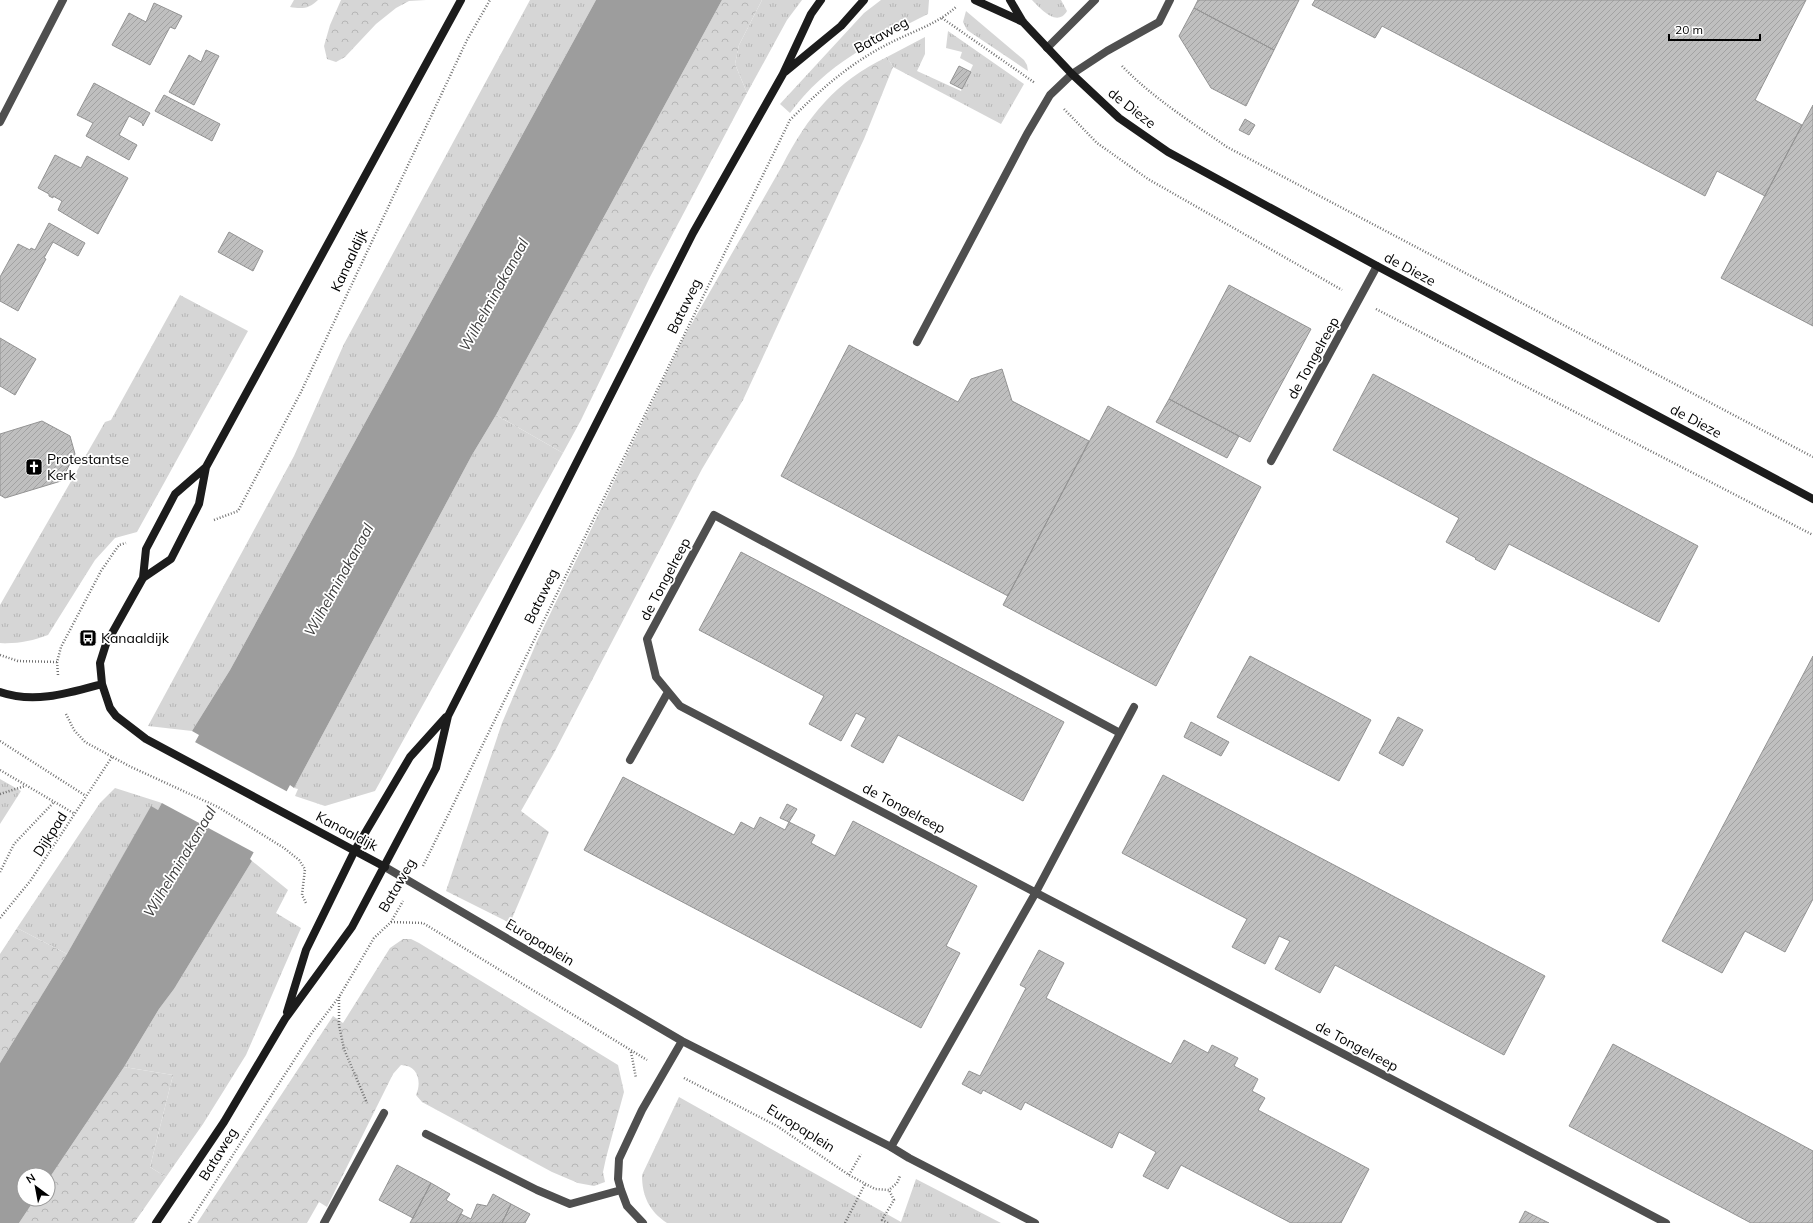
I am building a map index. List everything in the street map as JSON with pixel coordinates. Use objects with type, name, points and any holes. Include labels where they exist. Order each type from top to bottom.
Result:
[{"type":"street","points":[[0,122],[63,0]]},
{"type":"street","name":"Kanaaldijk","points":[[143,578],[170,559],[200,504],[206,467],[461,0]]},
{"type":"street","name":"Bataweg","points":[[156,1223],[224,1122],[285,1019],[352,927],[436,768],[448,716],[693,233],[783,74],[811,14],[821,0]]},
{"type":"street","name":"Bataweg","points":[[783,74],[841,26],[864,0]]},
{"type":"street","name":"de Dieze","points":[[975,0],[1023,22]]},
{"type":"street","name":"de Dieze","points":[[1010,0],[1023,22],[1072,74],[1119,118],[1168,152],[1377,266],[1813,499]]},
{"type":"street","points":[[1047,48],[1096,0]]},
{"type":"street","points":[[917,342],[1027,134],[1050,96],[1072,74],[1107,51],[1159,22],[1170,0]]},
{"type":"street","name":"de Tongelreep","points":[[1271,461],[1377,266]]},
{"type":"street","name":"Kanaaldijk","points":[[206,467],[175,494],[146,549],[143,578],[106,644],[100,663],[102,684],[106,699],[116,716],[146,739],[385,866]]},
{"type":"street","name":"de Tongelreep","points":[[1120,733],[714,515],[647,639],[656,677],[680,706],[1666,1223]]},
{"type":"street","points":[[0,692],[41,697],[60,696],[102,684]]},
{"type":"street","points":[[630,760],[668,692]]},
{"type":"street","points":[[891,1147],[1036,892],[1134,707]]},
{"type":"street","name":"Bataweg","points":[[285,1019],[306,950],[356,850],[410,757],[448,716]]},
{"type":"street","name":"Europaplein","points":[[385,866],[682,1041],[891,1147],[909,1158],[1035,1223]]},
{"type":"street","points":[[643,1223],[628,1206],[621,1190],[618,1179],[619,1159],[642,1110],[682,1041]]},
{"type":"street","points":[[324,1223],[384,1113]]},
{"type":"street","points":[[426,1134],[537,1190],[570,1204],[621,1190]]},
{"type":"path","name":"Kanaaldijk","points":[[218,519],[238,511],[294,406],[467,40],[490,0]]},
{"type":"path","name":"Bataweg","points":[[189,1223],[298,1053],[339,997],[374,938],[391,922],[414,883],[790,120],[822,87],[839,74],[887,44],[942,18],[959,4]]},
{"type":"path","name":"de Dieze","points":[[1107,51],[1135,80],[1174,111],[1227,147],[1813,457]]},
{"type":"path","points":[[154,535],[119,545],[101,571],[61,647],[57,662],[60,696],[74,730],[85,742],[112,758],[218,806],[284,848],[299,860]]},
{"type":"path","points":[[0,655],[18,661],[57,662]]},
{"type":"path","points":[[0,741],[86,796]]},
{"type":"path","name":"Dijkpad","points":[[0,918],[31,880],[112,758]]},
{"type":"path","points":[[0,770],[75,814]]},
{"type":"path","points":[[0,794],[25,786]]},
{"type":"path","points":[[0,872],[14,844],[54,802]]},
{"type":"path","points":[[391,922],[423,923],[631,1051]]},
{"type":"path","points":[[339,997],[339,1025],[344,1049],[369,1106],[384,1113]]},
{"type":"path","name":"Europaplein","points":[[666,1069],[777,1126],[849,1175],[865,1184],[875,1189],[889,1190]]},
{"type":"path","points":[[888,1223],[882,1220],[894,1200],[889,1190],[897,1183],[909,1158]]},
{"type":"path","points":[[845,1223],[865,1184]]},
{"type":"green space","points":[[294,0],[318,0],[305,8],[290,7]]},
{"type":"green space","points":[[341,0],[426,0],[409,1],[396,8],[376,24],[345,57],[336,62],[327,59],[324,46],[330,25]]},
{"type":"green space","points":[[530,0],[596,0],[230,670],[192,731],[148,726],[294,456],[344,344]]},
{"type":"green space","points":[[722,0],[762,0],[739,45],[735,64],[747,93],[650,277],[581,420],[563,453],[496,415]]},
{"type":"green space","points":[[762,0],[802,0],[787,20],[747,93],[735,64],[739,45]]},
{"type":"green space","points":[[881,0],[929,0],[928,14],[870,44],[836,67],[804,95],[790,113],[780,104],[864,13]]},
{"type":"green space","points":[[1032,0],[1061,0],[1067,11],[1063,16],[1058,18],[1054,17],[1049,15]]},
{"type":"green space","points":[[966,11],[1024,60],[1028,71],[967,30],[963,22]]},
{"type":"green space","points":[[948,31],[1024,84],[1001,124],[893,67],[887,57],[925,37],[925,54],[917,71],[961,91],[973,65],[960,58],[962,52],[946,48]]},
{"type":"green space","points":[[887,57],[893,67],[864,139],[743,400],[702,469],[554,753],[521,811],[549,832],[510,923],[446,891],[502,723],[538,639],[684,337],[802,131],[825,102],[838,89],[852,78]]},
{"type":"green space","points":[[180,295],[248,331],[137,532],[115,538],[95,560],[48,635],[24,642],[0,643],[0,605],[105,422],[111,420]]},
{"type":"green space","points":[[496,415],[563,453],[375,791],[325,806],[295,796],[298,789],[294,788],[472,455]]},
{"type":"green space","points":[[0,779],[21,791],[0,824]]},
{"type":"green space","points":[[115,788],[162,803],[158,810],[151,807],[67,954],[17,928],[100,803]]},
{"type":"green space","points":[[252,861],[288,890],[276,913],[301,928],[246,1055],[203,1124],[166,1177],[150,1167],[173,1075],[124,1067],[159,1009],[174,989]]},
{"type":"green space","points":[[17,928],[67,954],[0,1063],[0,954]]},
{"type":"green space","points":[[403,939],[411,939],[419,943],[618,1065],[624,1092],[603,1172],[605,1182],[594,1186],[578,1183],[552,1172],[422,1102],[416,1095],[419,1085],[415,1071],[407,1066],[401,1065],[393,1074],[327,1207],[319,1202],[307,1223],[197,1223],[333,1016],[343,1023],[390,948]]},
{"type":"green space","points":[[124,1067],[173,1075],[150,1167],[166,1177],[134,1223],[19,1223],[30,1207],[56,1207],[56,1168]]},
{"type":"green space","points":[[679,1097],[901,1222],[916,1179],[1001,1223],[667,1223],[651,1208],[643,1190],[642,1175]]},
{"type":"water","name":"Wilhelminakanaal","points":[[596,0],[722,0],[496,415],[472,455],[294,788],[290,785],[250,859],[252,861],[174,989],[159,1009],[124,1067],[56,1168],[16,1167],[16,1207],[30,1207],[19,1223],[0,1223],[0,1063],[67,954],[151,806],[158,810],[199,735],[192,731],[230,670]]},
{"type":"pier","points":[[193,741],[288,792],[255,853],[160,802]]},
{"type":"building","points":[[1198,0],[1299,0],[1274,50],[1194,8]]},
{"type":"building","points":[[1315,0],[1806,0],[1755,100],[1802,125],[1765,196],[1717,171],[1705,196],[1382,26],[1375,38],[1312,5]]},
{"type":"building","points":[[154,3],[182,16],[175,29],[170,27],[150,65],[112,45],[129,13],[146,22]]},
{"type":"building","points":[[1194,8],[1274,50],[1246,106],[1211,88],[1179,36]]},
{"type":"building","points":[[206,50],[219,56],[194,105],[169,92],[189,55],[201,62]]},
{"type":"building","points":[[959,66],[971,72],[962,89],[950,83]]},
{"type":"building","points":[[94,83],[150,113],[143,126],[142,123],[129,116],[119,135],[137,145],[129,160],[86,136],[93,123],[77,115]]},
{"type":"building","points":[[164,95],[220,124],[212,141],[155,111]]},
{"type":"building","points":[[1813,105],[1813,326],[1721,278]]},
{"type":"building","points":[[1245,119],[1255,125],[1249,135],[1239,130]]},
{"type":"building","points":[[55,155],[81,168],[87,156],[128,178],[98,234],[58,210],[62,201],[53,196],[53,198],[49,196],[49,194],[38,188]]},
{"type":"building","points":[[49,223],[85,243],[78,256],[53,242],[44,258],[46,259],[18,311],[0,301],[0,277],[18,244],[30,250],[31,248],[35,250]]},
{"type":"building","points":[[229,232],[263,251],[253,271],[218,252]]},
{"type":"building","points":[[1229,285],[1311,329],[1250,442],[1169,399]]},
{"type":"building","points":[[0,338],[36,359],[15,395],[0,386]]},
{"type":"building","points":[[849,345],[958,402],[971,379],[1002,369],[1012,401],[1089,441],[1008,596],[781,476]]},
{"type":"building","points":[[1373,374],[1698,546],[1659,622],[1509,544],[1495,570],[1446,542],[1459,518],[1333,450]]},
{"type":"building","points":[[1169,399],[1239,436],[1227,458],[1156,422]]},
{"type":"building","points":[[1108,406],[1261,487],[1156,686],[1003,605]]},
{"type":"building","name":"Protestantse Kerk","points":[[42,421],[70,436],[75,454],[61,481],[5,498],[0,495],[0,434]]},
{"type":"building","points":[[741,552],[1064,722],[1023,801],[898,735],[883,763],[851,746],[866,718],[856,713],[841,741],[809,724],[824,696],[699,630]]},
{"type":"building","points":[[1250,656],[1371,720],[1339,781],[1217,717]]},
{"type":"building","points":[[1813,656],[1813,899],[1785,952],[1745,931],[1722,973],[1662,941]]},
{"type":"building","points":[[1398,717],[1423,730],[1403,766],[1379,753]]},
{"type":"building","points":[[1191,722],[1229,742],[1221,756],[1184,737]]},
{"type":"building","points":[[1163,775],[1545,976],[1504,1055],[1335,965],[1320,993],[1275,969],[1290,941],[1279,936],[1265,964],[1232,947],[1247,919],[1122,853]]},
{"type":"building","points":[[623,777],[734,835],[741,822],[754,829],[760,817],[785,830],[789,822],[815,835],[811,843],[835,856],[853,821],[977,886],[946,946],[960,953],[921,1028],[584,850]]},
{"type":"building","points":[[787,804],[797,809],[789,822],[780,818]]},
{"type":"building","points":[[1039,950],[1064,963],[1046,998],[1171,1064],[1184,1040],[1208,1053],[1212,1045],[1238,1058],[1234,1066],[1258,1079],[1252,1091],[1265,1098],[1258,1110],[1369,1169],[1341,1223],[1291,1223],[1181,1165],[1168,1189],[1143,1176],[1156,1152],[1119,1132],[1112,1148],[1025,1102],[1021,1110],[983,1090],[981,1094],[962,1084],[969,1071],[980,1076],[1026,988],[1020,985]]},
{"type":"building","points":[[1613,1044],[1813,1151],[1813,1223],[1751,1223],[1569,1126]]},
{"type":"building","points":[[397,1165],[431,1183],[413,1218],[379,1200]]},
{"type":"building","points":[[431,1183],[450,1194],[446,1200],[463,1210],[456,1223],[410,1223]]},
{"type":"building","points":[[493,1194],[511,1204],[502,1223],[456,1223],[461,1214],[471,1219],[477,1204],[487,1206]]},
{"type":"building","points":[[511,1204],[530,1214],[525,1223],[502,1223]]},
{"type":"building","points":[[1525,1211],[1549,1223],[1519,1223]]},
{"type":"place","name":"Protestantse Kerk","points":[[34,467]]},
{"type":"place","name":"Kanaaldijk","points":[[88,638]]}]
